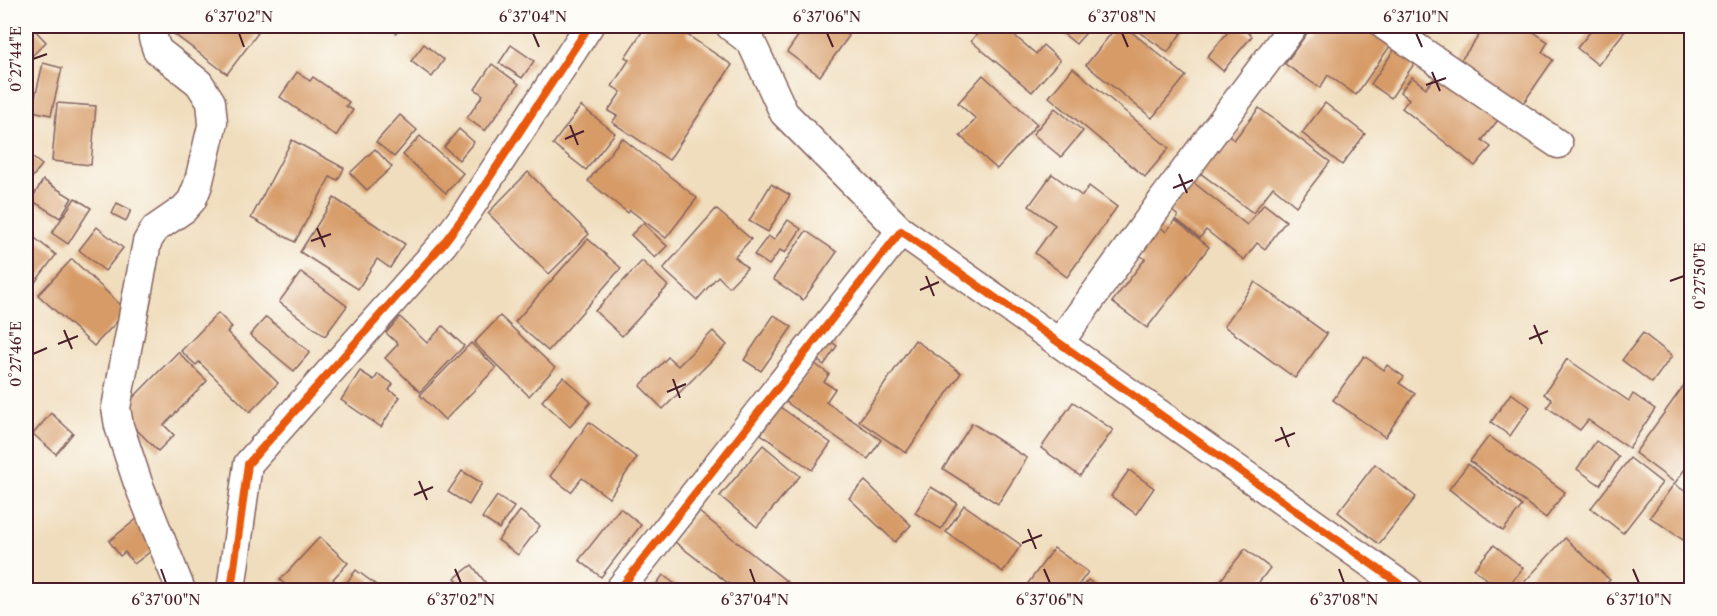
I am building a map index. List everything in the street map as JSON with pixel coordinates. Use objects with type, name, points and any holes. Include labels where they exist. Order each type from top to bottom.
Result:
[{"type":"street","points":[[153,26],[153,38],[157,50],[199,83],[211,102],[213,122],[198,185],[192,200],[184,209],[155,229],[147,242],[116,408],[118,426],[138,483],[181,591]]},
{"type":"street","points":[[231,591],[248,464],[443,244],[467,212],[589,26]]},
{"type":"street","points":[[730,26],[751,42],[784,113],[901,231],[1398,588]]},
{"type":"street","points":[[1059,343],[1293,26]]},
{"type":"street","points":[[1385,26],[1558,144]]},
{"type":"street","points":[[619,591],[901,231]]},
{"type":"building","points":[[26,26],[31,26],[46,42],[26,62]]},
{"type":"building","points":[[173,26],[249,26],[258,33],[227,74],[170,31]]},
{"type":"building","points":[[387,26],[401,26],[396,33]]},
{"type":"building","points":[[646,26],[692,26],[686,34],[732,65],[669,160],[612,122],[617,116],[608,111],[621,92],[612,86],[629,60],[625,57]]},
{"type":"building","points":[[805,26],[835,26],[849,36],[820,76],[787,52]]},
{"type":"building","points":[[951,26],[962,26],[958,31]]},
{"type":"building","points":[[984,26],[1003,26],[1036,54],[1043,45],[1060,60],[1032,92],[971,41]]},
{"type":"building","points":[[1054,26],[1092,26],[1076,44]]},
{"type":"building","points":[[1117,26],[1124,26],[1186,76],[1152,118],[1086,65]]},
{"type":"building","points":[[1130,26],[1186,26],[1168,52]]},
{"type":"building","points":[[1233,26],[1239,26],[1252,36],[1223,71],[1207,57]]},
{"type":"building","points":[[1312,26],[1369,26],[1393,42],[1356,95],[1328,75],[1320,88],[1285,64]]},
{"type":"building","points":[[1395,26],[1432,26],[1419,43]]},
{"type":"building","points":[[1486,26],[1525,26],[1548,42],[1542,52],[1553,60],[1520,108],[1458,64]]},
{"type":"building","points":[[1595,26],[1629,26],[1598,65],[1577,48]]},
{"type":"building","points":[[1402,38],[1422,52],[1391,98],[1371,84]]},
{"type":"building","points":[[424,44],[444,60],[432,77],[411,61]]},
{"type":"building","points":[[511,45],[534,61],[522,78],[499,63]]},
{"type":"building","points":[[43,63],[62,68],[51,115],[32,111]]},
{"type":"building","points":[[492,64],[519,84],[485,131],[467,118],[483,95],[475,89]]},
{"type":"building","points":[[1073,68],[1169,148],[1145,177],[1049,97]]},
{"type":"building","points":[[297,72],[310,81],[313,77],[349,102],[346,106],[353,110],[336,136],[280,97]]},
{"type":"building","points":[[1439,73],[1498,120],[1482,140],[1491,147],[1475,166],[1402,108],[1409,99],[1400,92],[1412,77],[1426,88]]},
{"type":"building","points":[[983,75],[1037,124],[997,169],[960,136],[976,119],[958,103]]},
{"type":"building","points":[[57,103],[96,106],[91,165],[52,161]]},
{"type":"building","points":[[1325,103],[1365,134],[1342,165],[1302,133]]},
{"type":"building","points":[[581,106],[615,133],[586,170],[553,144]]},
{"type":"building","points":[[1055,108],[1083,131],[1061,157],[1033,134]]},
{"type":"building","points":[[1259,108],[1330,162],[1296,206],[1273,187],[1253,213],[1199,172],[1227,135],[1234,140]]},
{"type":"building","points":[[400,115],[417,130],[394,157],[376,142]]},
{"type":"building","points":[[459,129],[474,142],[459,160],[444,147]]},
{"type":"building","points":[[420,136],[463,173],[446,193],[403,155]]},
{"type":"building","points":[[622,138],[697,198],[666,238],[630,210],[628,213],[588,181]]},
{"type":"building","points":[[292,140],[344,168],[338,180],[330,177],[295,242],[251,218]]},
{"type":"building","points":[[375,149],[392,167],[367,190],[350,173]]},
{"type":"building","points":[[26,152],[42,165],[26,185]]},
{"type":"building","points":[[528,172],[589,234],[549,274],[488,213]]},
{"type":"building","points":[[1052,174],[1082,196],[1089,186],[1117,207],[1067,277],[1035,253],[1055,225],[1029,206]]},
{"type":"building","points":[[43,180],[72,198],[60,218],[31,200]]},
{"type":"building","points":[[1193,182],[1247,225],[1264,204],[1286,221],[1265,249],[1257,243],[1244,260],[1206,230],[1200,238],[1176,219],[1178,216],[1171,210]]},
{"type":"building","points":[[771,184],[790,195],[768,232],[749,221]]},
{"type":"building","points":[[75,198],[91,208],[68,244],[52,233]]},
{"type":"building","points":[[334,198],[405,244],[390,268],[377,259],[358,289],[300,252]]},
{"type":"building","points":[[117,203],[131,210],[126,221],[112,214]]},
{"type":"building","points":[[716,209],[751,239],[735,257],[747,268],[729,287],[718,276],[697,300],[663,269]]},
{"type":"building","points":[[788,220],[801,229],[785,253],[780,250],[769,265],[754,255],[768,236],[774,240]]},
{"type":"building","points":[[1175,220],[1209,247],[1147,328],[1112,302],[1145,259],[1136,253],[1158,225],[1166,232]]},
{"type":"building","points":[[643,223],[667,246],[655,258],[631,235]]},
{"type":"building","points":[[97,227],[123,248],[105,271],[79,250]]},
{"type":"building","points":[[26,231],[56,255],[26,294]]},
{"type":"building","points":[[806,231],[837,252],[803,300],[773,279]]},
{"type":"building","points":[[588,239],[621,268],[548,351],[515,322]]},
{"type":"building","points":[[72,259],[127,311],[94,346],[38,295]]},
{"type":"building","points":[[642,261],[668,286],[622,336],[595,311]]},
{"type":"building","points":[[301,272],[347,306],[325,336],[279,302]]},
{"type":"building","points":[[1255,282],[1327,334],[1295,378],[1224,326]]},
{"type":"building","points":[[218,313],[232,327],[227,332],[278,383],[250,412],[199,362],[196,365],[181,351]]},
{"type":"building","points":[[774,315],[792,327],[761,371],[744,360]]},
{"type":"building","points":[[500,316],[555,368],[529,396],[474,343]]},
{"type":"building","points":[[266,317],[310,352],[294,371],[250,335]]},
{"type":"building","points":[[400,317],[427,343],[443,326],[464,346],[420,392],[385,358],[398,344],[386,333]]},
{"type":"building","points":[[713,331],[727,345],[663,409],[640,386],[668,357],[678,366]]},
{"type":"building","points":[[1643,333],[1672,356],[1652,383],[1622,360]]},
{"type":"building","points":[[828,339],[837,346],[824,365],[815,358]]},
{"type":"building","points":[[915,340],[961,373],[906,453],[859,421]]},
{"type":"building","points":[[471,343],[496,368],[445,420],[420,395]]},
{"type":"building","points":[[178,352],[207,381],[164,425],[174,435],[158,451],[119,412]]},
{"type":"building","points":[[1364,356],[1384,370],[1387,365],[1404,377],[1399,383],[1415,394],[1385,437],[1333,400]]},
{"type":"building","points":[[1567,359],[1629,401],[1633,394],[1655,409],[1629,448],[1588,420],[1580,430],[1547,407],[1552,400],[1544,394]]},
{"type":"building","points":[[812,362],[829,374],[824,382],[835,389],[826,402],[881,440],[868,459],[786,402]]},
{"type":"building","points":[[360,371],[374,380],[378,374],[393,384],[389,390],[400,397],[381,427],[341,400]]},
{"type":"building","points":[[563,377],[591,402],[570,427],[542,401]]},
{"type":"building","points":[[1690,377],[1692,379],[1692,459],[1675,483],[1635,453]]},
{"type":"building","points":[[1511,393],[1530,407],[1510,436],[1491,422]]},
{"type":"building","points":[[1073,402],[1113,430],[1080,476],[1041,448]]},
{"type":"building","points":[[780,407],[831,443],[812,470],[761,434]]},
{"type":"building","points":[[51,413],[73,433],[56,454],[33,434]]},
{"type":"building","points":[[589,422],[637,458],[609,498],[582,478],[571,492],[550,476]]},
{"type":"building","points":[[972,423],[1027,458],[998,504],[943,469]]},
{"type":"building","points":[[1489,436],[1565,492],[1546,518],[1470,461]]},
{"type":"building","points":[[1596,441],[1619,457],[1600,485],[1577,469]]},
{"type":"building","points":[[763,445],[800,476],[757,527],[720,496]]},
{"type":"building","points":[[1630,458],[1662,483],[1623,533],[1591,508]]},
{"type":"building","points":[[1375,464],[1416,497],[1379,544],[1338,512]]},
{"type":"building","points":[[1468,464],[1522,506],[1503,531],[1449,489]]},
{"type":"building","points":[[1129,470],[1154,488],[1136,514],[1111,496]]},
{"type":"building","points":[[462,471],[482,483],[469,505],[448,492]]},
{"type":"building","points":[[865,481],[911,525],[895,542],[849,498]]},
{"type":"building","points":[[1674,484],[1692,496],[1692,546],[1650,517]]},
{"type":"building","points":[[931,487],[957,503],[941,529],[915,513]]},
{"type":"building","points":[[497,496],[514,507],[499,529],[482,518]]},
{"type":"building","points":[[964,505],[1021,545],[1003,572],[946,532]]},
{"type":"building","points":[[620,508],[641,525],[601,577],[579,560]]},
{"type":"building","points":[[520,511],[540,526],[518,555],[498,540]]},
{"type":"building","points":[[699,512],[794,587],[791,590],[737,590],[675,542]]},
{"type":"building","points":[[138,518],[159,545],[134,564],[125,552],[120,556],[109,541]]},
{"type":"building","points":[[320,537],[348,563],[333,579],[342,588],[340,590],[292,590],[280,580]]},
{"type":"building","points":[[1565,538],[1610,580],[1600,590],[1517,590]]},
{"type":"building","points":[[1494,545],[1523,568],[1505,590],[1501,590],[1474,569]]},
{"type":"building","points":[[1054,548],[1088,572],[1075,590],[1023,590]]},
{"type":"building","points":[[1245,549],[1270,568],[1253,590],[1213,590]]},
{"type":"building","points":[[472,565],[491,590],[464,590],[455,578]]},
{"type":"building","points":[[356,570],[383,590],[341,590]]},
{"type":"building","points":[[663,575],[683,590],[652,590]]},
{"type":"building","points":[[1088,580],[1102,590],[1079,590]]},
{"type":"cycle path","points":[[231,590],[248,464],[443,244],[467,212],[589,26]]},
{"type":"cycle path","points":[[619,590],[901,231],[1408,590]]}]
